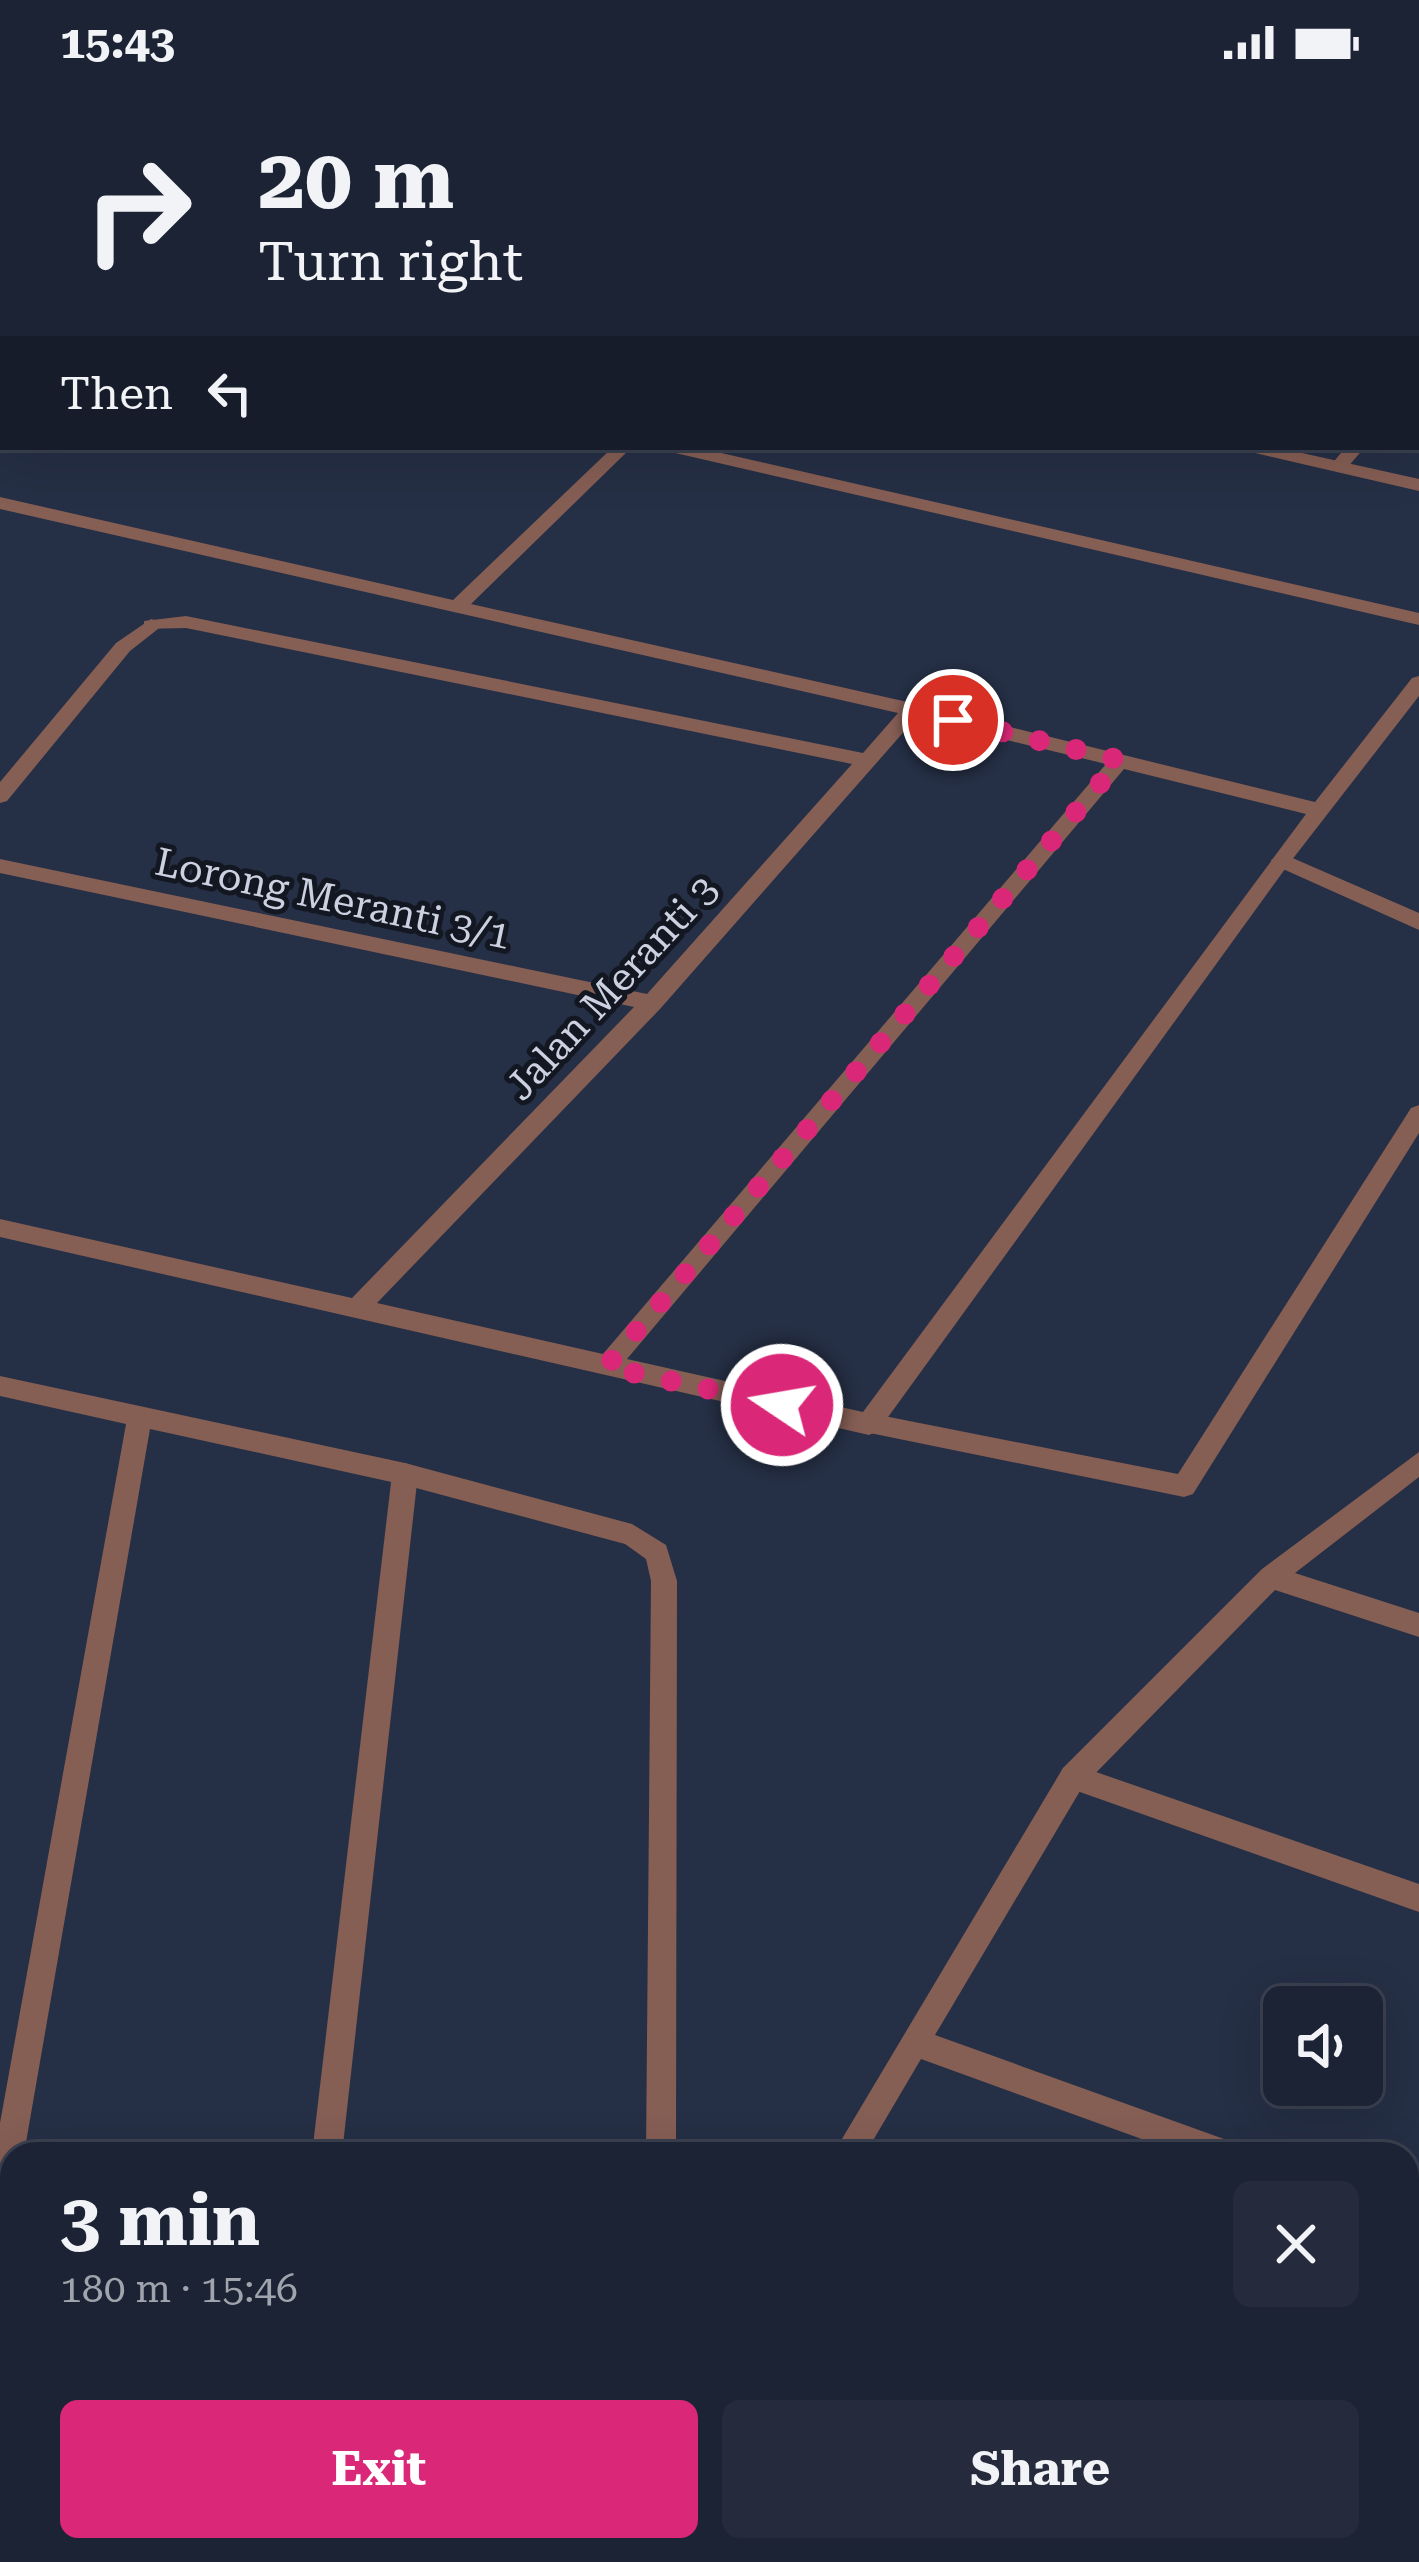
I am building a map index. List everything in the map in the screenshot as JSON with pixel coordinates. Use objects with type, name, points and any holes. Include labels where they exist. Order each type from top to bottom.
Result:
[{"type":"street","points":[[457,606],[620,450]]},
{"type":"street","points":[[683,450],[1419,619]]},
{"type":"street","points":[[1266,450],[1419,484]]},
{"type":"street","points":[[1340,465],[1353,450]]},
{"type":"street","points":[[0,503],[912,710],[1320,810]]},
{"type":"street","points":[[0,796],[122,647],[151,625],[186,622],[869,761]]},
{"type":"street","points":[[869,1424],[1281,860],[1419,683]]},
{"type":"street","name":"Jalan Meranti 3","points":[[356,1309],[652,1003],[912,710]]},
{"type":"street","points":[[606,1367],[1120,760]]},
{"type":"street","points":[[1281,860],[1419,922]]},
{"type":"street","name":"Lorong Meranti 3/1","points":[[0,866],[652,1003]]},
{"type":"street","points":[[0,1228],[606,1367],[1184,1486],[1419,1114]]},
{"type":"street","points":[[0,1386],[405,1474],[632,1535],[657,1553],[664,1581],[661,2142]]},
{"type":"street","points":[[6,2142],[140,1416]]},
{"type":"street","points":[[855,2142],[1073,1777],[1271,1576],[1419,1463]]},
{"type":"street","points":[[328,2142],[405,1474]]},
{"type":"street","points":[[1271,1576],[1419,1625]]},
{"type":"street","points":[[1073,1777],[1419,1898]]},
{"type":"street","points":[[914,2042],[1191,2142]]},
{"type":"route","points":[[782,1405],[606,1367],[1120,760],[953,720]]}]
